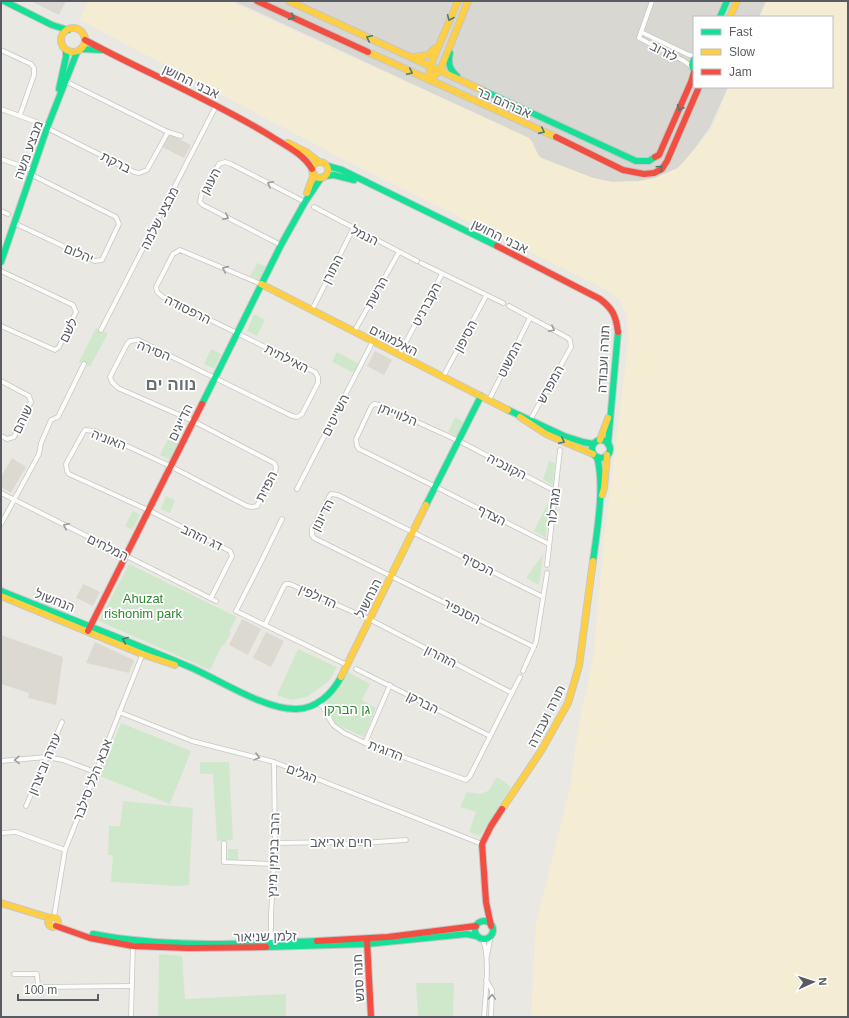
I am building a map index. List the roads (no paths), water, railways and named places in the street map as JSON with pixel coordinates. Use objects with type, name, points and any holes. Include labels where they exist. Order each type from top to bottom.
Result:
[{"type":"street","points":[[4,1],[52,25],[68,30],[79,30],[85,40],[79,50],[70,52],[66,50],[62,44],[62,38],[68,30]]},
{"type":"street","name":"אברהם בר","points":[[257,1],[551,135],[623,170],[644,174],[657,172],[662,169],[667,161],[699,88]]},
{"type":"street","name":"אברהם בר","points":[[289,1],[632,160],[643,162],[653,160],[660,155],[693,74]]},
{"type":"street","points":[[429,80],[430,66],[458,1]]},
{"type":"street","points":[[429,80],[440,71],[468,1]]},
{"type":"street","name":"לזרוב","points":[[652,1],[639,38],[684,61],[693,69]]},
{"type":"street","points":[[720,16],[727,1]]},
{"type":"street","points":[[730,16],[737,1]]},
{"type":"street","points":[[52,25],[62,38]]},
{"type":"street","points":[[456,29],[448,64],[452,72],[465,82]]},
{"type":"street","name":"לזרוב","points":[[641,32],[689,56],[693,56]]},
{"type":"street","points":[[405,55],[414,57],[427,56],[433,51],[443,36]]},
{"type":"street","name":"אבני החושן","points":[[85,40],[306,152],[319,162]]},
{"type":"street","points":[[1,50],[31,64],[34,68],[34,75],[20,115]]},
{"type":"street","name":"מבצע משה","points":[[53,113],[66,57],[66,50]]},
{"type":"street","name":"אבני החושן","points":[[79,50],[105,51]]},
{"type":"street","name":"מבצע משה","points":[[1,262],[47,127],[79,50]]},
{"type":"street","points":[[65,81],[168,132],[180,136]]},
{"type":"street","name":"מבצע שלמה","points":[[102,330],[216,106]]},
{"type":"street","points":[[1,109],[20,115],[47,127]]},
{"type":"street","name":"ברקת","points":[[47,127],[134,172],[147,170],[168,132]]},
{"type":"street","name":"אבני החושן","points":[[267,133],[310,164],[313,171]]},
{"type":"street","points":[[1,159],[31,172]]},
{"type":"street","name":"העוגן","points":[[281,245],[203,205],[200,202],[201,196],[219,164],[225,162],[305,202]]},
{"type":"street","points":[[319,162],[324,162],[328,166],[328,172],[323,177],[317,177],[313,171],[314,164],[319,162]]},
{"type":"street","name":"אבני החושן","points":[[328,166],[342,170],[373,185],[581,289],[600,299],[608,305],[612,311]]},
{"type":"street","name":"הדייגים","points":[[305,202],[313,171]]},
{"type":"street","name":"יהלום","points":[[14,223],[95,262],[102,260],[118,224],[116,217],[31,172]]},
{"type":"street","name":"אבני החושן","points":[[323,177],[334,175],[342,176],[373,185]]},
{"type":"street","name":"הדייגים","points":[[89,628],[281,245],[305,202],[323,177]]},
{"type":"street","name":"הנמל","points":[[314,207],[353,229],[486,296],[503,303]]},
{"type":"street","points":[[1,212],[8,214]]},
{"type":"street","name":"התורן","points":[[312,310],[353,229]]},
{"type":"street","name":"הרפסודה","points":[[237,333],[159,295],[156,287],[173,254],[180,250],[261,284]]},
{"type":"street","name":"הרשת","points":[[354,332],[399,252]]},
{"type":"street","name":"לשם","points":[[1,271],[73,305],[76,312],[59,347],[55,350],[1,326]]},
{"type":"street","name":"הקברניט","points":[[399,354],[442,274]]},
{"type":"street","name":"האלמוגים","points":[[261,284],[517,414],[561,441],[595,456]]},
{"type":"street","name":"הסיפון","points":[[443,377],[486,296]]},
{"type":"street","points":[[508,306],[530,318]]},
{"type":"street","name":"תורה ועבודה","points":[[608,444],[618,332],[616,317],[612,311]]},
{"type":"street","name":"המפרש","points":[[530,318],[568,338],[571,344],[571,347],[530,422]]},
{"type":"street","name":"המשוט","points":[[489,400],[530,318]]},
{"type":"street","name":"האילתית","points":[[215,378],[294,416],[302,414],[318,383],[318,377],[315,372],[237,333]]},
{"type":"street","name":"הסירה","points":[[193,421],[114,386],[110,377],[127,344],[130,341],[138,340],[215,378]]},
{"type":"street","name":"השייטים","points":[[297,489],[373,341]]},
{"type":"street","points":[[1,524],[15,501],[39,454],[41,443],[51,420],[58,417],[84,364]]},
{"type":"street","name":"שוהם","points":[[1,381],[29,396],[31,402],[14,437],[7,439],[1,436]]},
{"type":"street","name":"הנחשול","points":[[1,591],[144,651],[212,677],[258,700],[287,708],[305,708],[319,703],[334,689],[347,665],[481,396]]},
{"type":"street","name":"הלווייתן","points":[[436,486],[359,449],[356,446],[356,439],[371,407],[374,404],[380,405],[458,441]]},
{"type":"street","name":"תורה ועבודה","points":[[600,440],[611,409]]},
{"type":"street","name":"הפזית","points":[[170,466],[250,507],[257,506],[275,473],[276,467],[274,463],[193,421]]},
{"type":"street","name":"האלמוגים","points":[[530,422],[579,442],[593,444]]},
{"type":"street","name":"האוניה","points":[[148,510],[69,474],[66,464],[85,430],[90,430],[170,466]]},
{"type":"street","points":[[600,440],[605,441],[608,444],[610,450],[607,455],[602,458],[595,456],[591,449],[593,444],[600,440]]},
{"type":"street","name":"הקונכיה","points":[[458,441],[555,491]]},
{"type":"street","name":"מגדלור","points":[[547,565],[548,544],[560,450]]},
{"type":"street","name":"תורה ועבודה","points":[[600,502],[604,488],[607,455]]},
{"type":"street","name":"תורה ועבודה","points":[[482,844],[491,826],[541,751],[568,703],[574,684],[583,643],[600,502],[599,464],[595,456]]},
{"type":"street","name":"הצדף","points":[[436,486],[548,544]]},
{"type":"street","name":"המלחים","points":[[1,493],[216,601]]},
{"type":"street","name":"הדיונון","points":[[391,575],[314,538],[312,535],[312,530],[331,494],[338,495],[413,531]]},
{"type":"street","name":"דג הזהב","points":[[148,510],[232,553],[231,558],[211,598]]},
{"type":"street","points":[[282,519],[236,611],[347,665]]},
{"type":"street","name":"הכסיף","points":[[413,531],[543,597]]},
{"type":"street","points":[[523,671],[536,642],[546,573]]},
{"type":"street","name":"הסנפיר","points":[[391,575],[534,647]]},
{"type":"street","name":"הדולפין","points":[[265,625],[284,586],[288,584],[370,619]]},
{"type":"street","name":"הנחשול","points":[[1,596],[89,628]]},
{"type":"street","name":"הזהרון","points":[[370,619],[512,693]]},
{"type":"street","name":"אבא הלל סילבר","points":[[53,921],[65,850],[144,651]]},
{"type":"street","name":"הברקן","points":[[356,669],[490,736]]},
{"type":"street","points":[[490,736],[520,677]]},
{"type":"street","points":[[365,743],[390,685]]},
{"type":"street","name":"הדוגית","points":[[319,703],[323,707],[333,725],[338,730],[365,743],[466,780],[470,776],[490,736]]},
{"type":"street","name":"הגלים","points":[[119,712],[192,741],[274,762],[482,844]]},
{"type":"street","name":"עזרה וביצרון","points":[[26,806],[62,722]]},
{"type":"street","points":[[1,761],[47,757],[63,760],[95,772]]},
{"type":"street","name":"הרב בנימין מינץ","points":[[271,945],[275,843],[274,762]]},
{"type":"street","points":[[1,833],[16,832],[65,850]]},
{"type":"street","name":"חיים אריאב","points":[[275,843],[341,842],[347,844],[406,840]]},
{"type":"street","points":[[224,843],[224,862],[273,864]]},
{"type":"street","points":[[482,844],[486,902],[492,930],[486,959]]},
{"type":"street","points":[[484,922],[486,902]]},
{"type":"street","name":"זלמן שניאור","points":[[1,903],[53,921]]},
{"type":"street","name":"זלמן שניאור","points":[[1,906],[61,923],[92,934],[133,944],[188,943],[271,945],[367,941],[467,934],[479,937]]},
{"type":"street","points":[[484,1017],[486,959],[484,944],[475,931],[476,926],[479,923],[484,922],[491,926]]},
{"type":"street","name":"זלמן שניאור","points":[[367,941],[476,926]]},
{"type":"street","points":[[479,937],[488,938],[491,935]]},
{"type":"street","name":"חנה סנש","points":[[367,941],[371,1017]]},
{"type":"street","points":[[131,1017],[133,944]]},
{"type":"street","points":[[14,974],[37,974],[38,988],[132,986]]},
{"type":"street","points":[[486,980],[492,990],[491,1017]]},
{"type":"district","name":"נווה ים","points":[[171,384]]},
{"type":"park label","name":"Ahuzat rishonim park","points":[[143,606]]},
{"type":"park label","name":"גן הברקן","points":[[347,709]]}]
